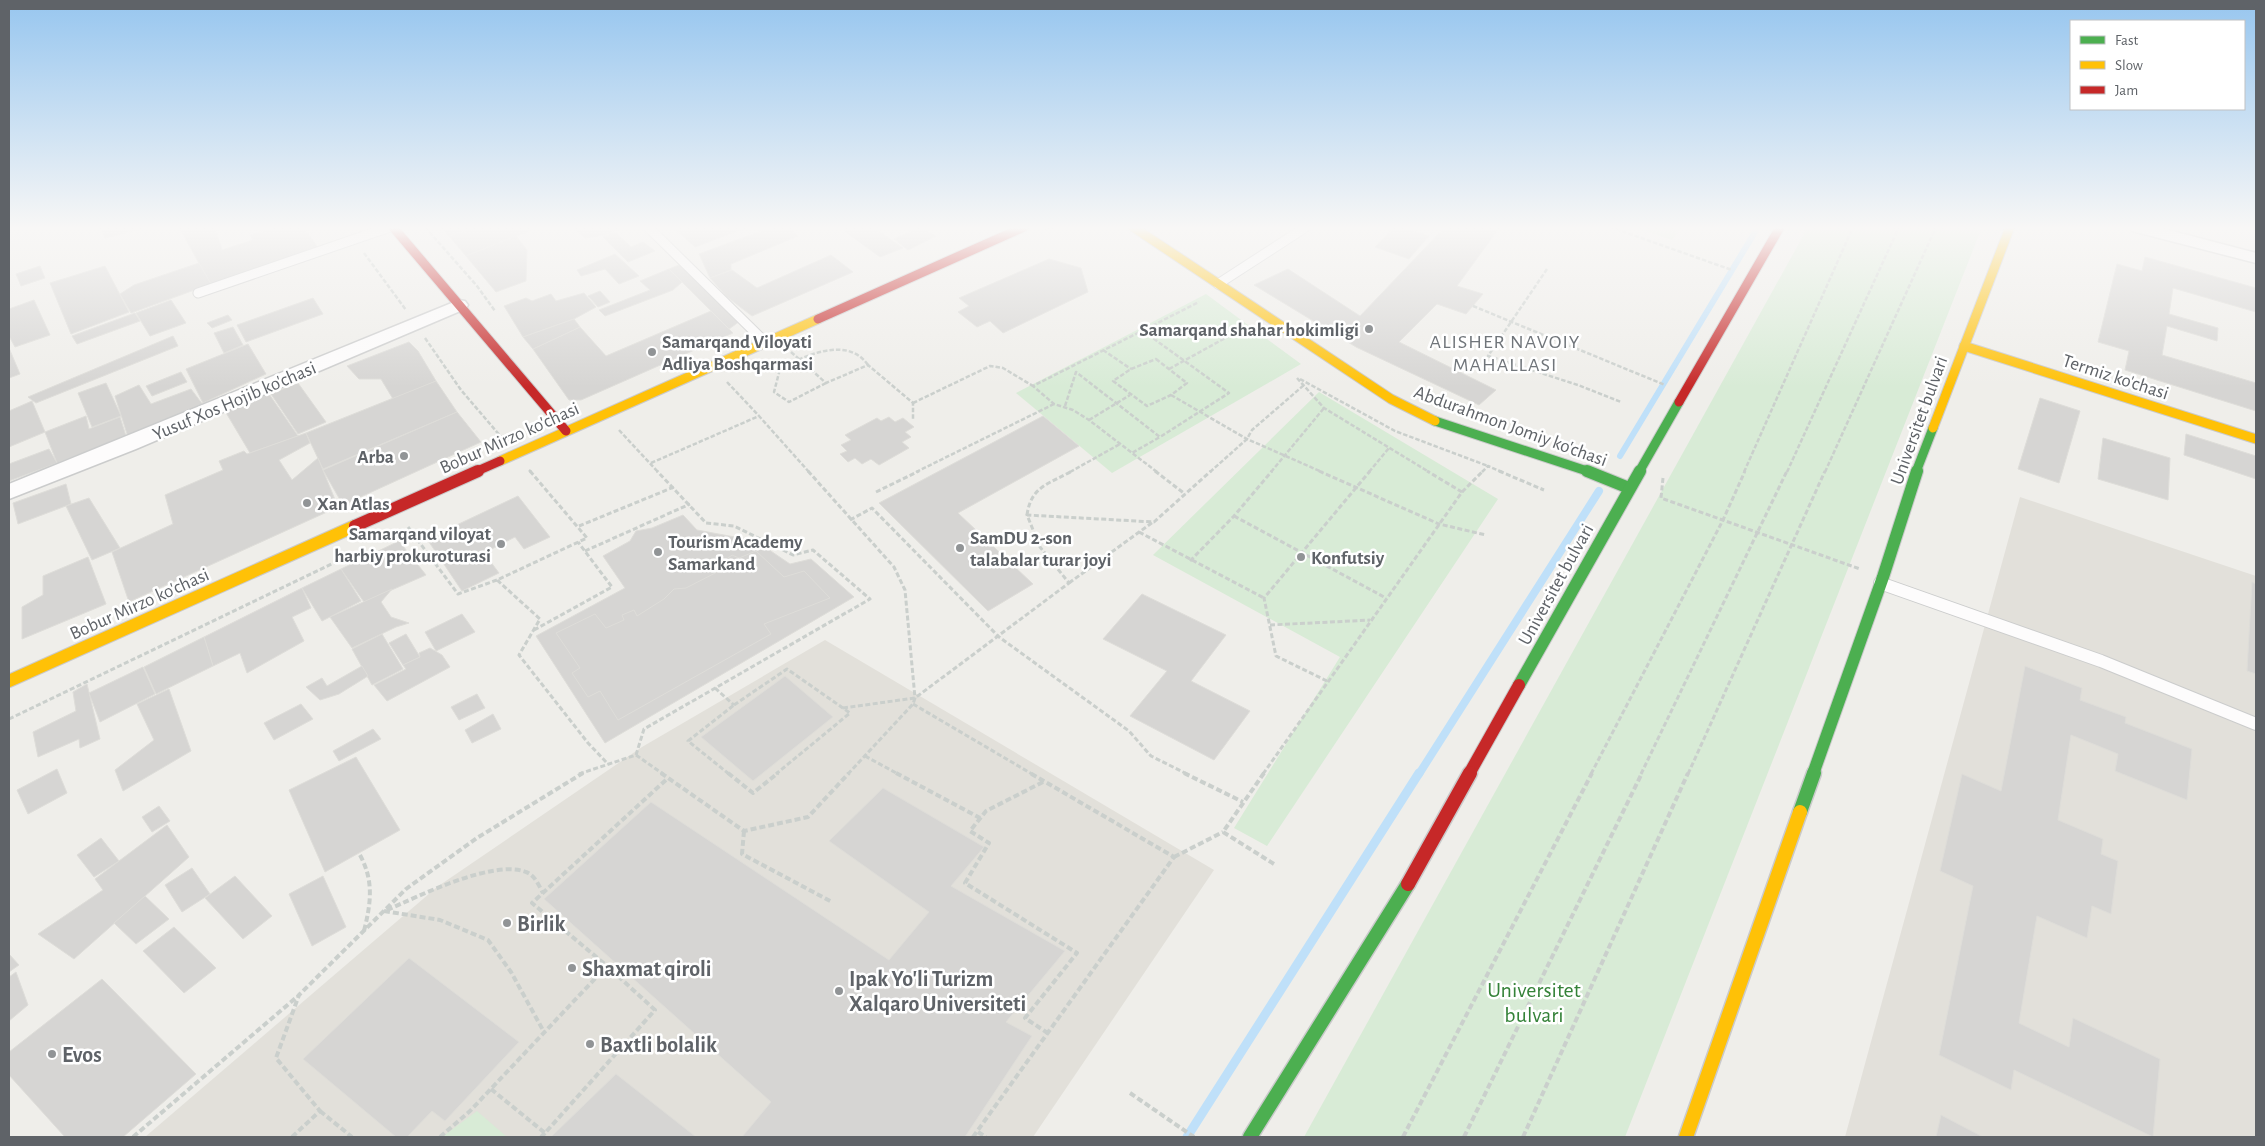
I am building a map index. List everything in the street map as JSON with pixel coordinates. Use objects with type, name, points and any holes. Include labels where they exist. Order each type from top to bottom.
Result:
[{"type":"main road","points":[[438,280],[566,431]]},
{"type":"main road","name":"Bobur Mirzo ko'chasi","points":[[9,681],[904,280]]},
{"type":"main road","name":"Abdurahmon Jomiy ko'chasi","points":[[1213,280],[1400,404],[1434,420],[1585,470],[1629,488]]},
{"type":"main road","name":"Universitet bulvari","points":[[1250,1137],[1402,894],[1629,488],[1749,280]]},
{"type":"main road","name":"Universitet bulvari","points":[[1686,1137],[1880,583],[1912,483],[1989,280]]},
{"type":"main road","name":"Termiz ko'chasi","points":[[1964,346],[2256,439]]},
{"type":"street","name":"Yusuf Xos Hojib ko'chasi","points":[[9,492],[129,444],[459,305]]},
{"type":"lane","points":[[198,293],[234,280]]},
{"type":"lane","points":[[706,280],[771,340]]},
{"type":"lane","points":[[1218,284],[1223,280]]},
{"type":"lane","points":[[1880,583],[2101,661],[2256,724]]},
{"type":"path","points":[[384,280],[461,390],[588,538],[497,580],[458,594],[408,527]]},
{"type":"path","points":[[1539,280],[1488,356],[1578,385],[1620,402]]},
{"type":"path","points":[[1403,1137],[1723,520],[1829,280]]},
{"type":"path","points":[[1464,1137],[1759,532],[1874,280]]},
{"type":"path","points":[[1523,1137],[1912,280]]},
{"type":"path","points":[[1033,386],[1199,302]]},
{"type":"path","points":[[1473,306],[1653,380]]},
{"type":"path","points":[[1132,453],[1200,413],[1229,393],[1142,330]]},
{"type":"path","points":[[1169,370],[1238,331]]},
{"type":"path","points":[[771,340],[799,359],[826,383]]},
{"type":"path","points":[[1103,350],[1131,369]]},
{"type":"path","points":[[868,364],[789,402],[774,392],[780,369],[799,359],[812,353],[841,351],[856,353],[865,358],[868,364],[913,403],[913,419]]},
{"type":"path","points":[[1156,359],[1169,370],[1187,383],[1170,395],[1147,406],[1113,381],[1131,369],[1156,359]]},
{"type":"path","points":[[913,403],[990,366],[1003,368],[1033,386],[1054,404],[1065,406],[1089,420],[1185,494]]},
{"type":"path","points":[[1070,367],[1160,437]]},
{"type":"path","points":[[1065,406],[1076,372]]},
{"type":"path","points":[[1297,378],[1324,408],[1462,492]]},
{"type":"path","points":[[636,755],[744,830],[808,817],[913,704],[915,698],[905,590],[894,568],[727,382]]},
{"type":"path","points":[[843,708],[915,698],[1154,522],[1247,439],[1252,430],[1304,385]]},
{"type":"path","points":[[1089,420],[1130,395]]},
{"type":"path","points":[[1170,395],[1247,439],[1356,488],[1438,524],[1486,535]]},
{"type":"path","points":[[876,492],[1054,404]]},
{"type":"path","points":[[1190,561],[1234,516],[1324,408]]},
{"type":"path","points":[[651,463],[759,416]]},
{"type":"path","points":[[619,430],[690,504],[706,524],[734,526],[793,555],[813,550],[870,600],[644,729],[636,755]]},
{"type":"path","points":[[1069,583],[1040,547],[1027,515],[1029,501],[1036,491],[1120,444]]},
{"type":"path","points":[[1264,598],[1389,448]]},
{"type":"path","points":[[973,1137],[1049,1034],[1174,857],[1223,832],[1327,681],[1462,492],[1488,466],[1544,490]]},
{"type":"path","points":[[1663,477],[1661,498],[1861,569]]},
{"type":"path","points":[[579,526],[674,487]]},
{"type":"path","points":[[585,551],[690,504]]},
{"type":"path","points":[[850,520],[872,508],[999,637],[1129,731],[1151,756],[1243,802]]},
{"type":"path","points":[[1027,515],[1154,522]]},
{"type":"path","points":[[1234,516],[1386,598]]},
{"type":"path","points":[[1139,532],[1190,561],[1264,598]]},
{"type":"path","points":[[533,631],[612,587],[578,542]]},
{"type":"path","points":[[497,580],[540,619],[519,655],[588,743],[608,764]]},
{"type":"path","points":[[1264,598],[1276,656],[1327,681]]},
{"type":"path","points":[[1270,625],[1370,620]]},
{"type":"path","points":[[786,669],[850,713],[753,793],[688,741],[734,705],[786,669]]},
{"type":"path","points":[[715,688],[734,705]]},
{"type":"path","points":[[913,704],[1174,857]]},
{"type":"path","points":[[133,1137],[299,995],[406,889],[477,838],[579,774],[636,755]]},
{"type":"path","points":[[864,756],[980,818]]},
{"type":"path","points":[[541,1137],[655,1010],[607,966],[532,903],[668,778]]},
{"type":"path","points":[[1044,782],[1006,799],[986,811],[980,818],[970,831],[989,843],[965,883],[1076,953],[1026,1018],[1049,1034]]},
{"type":"path","points":[[744,830],[742,854],[832,902]]},
{"type":"path","points":[[1223,832],[1274,864]]},
{"type":"path","points":[[360,855],[372,881],[371,903],[363,931]]},
{"type":"path","points":[[384,911],[456,882],[488,872],[509,869],[528,872],[543,892]]},
{"type":"path","points":[[384,911],[440,920],[488,940],[512,972],[544,1032]]},
{"type":"path","points":[[440,1137],[470,1111],[607,966]]},
{"type":"path","points":[[299,995],[276,1058],[320,1111],[352,1137]]},
{"type":"path","points":[[491,1089],[545,1133]]},
{"type":"path","points":[[1130,1093],[1194,1137]]},
{"type":"path","points":[[292,1137],[320,1111]]},
{"type":"path","points":[[978,1132],[986,1137]]},
{"type":"shaded area","points":[[2020,497],[2256,576],[2256,1137],[1845,1137]]},
{"type":"shaded area","points":[[825,640],[1214,870],[1033,1137],[145,1137],[437,887],[642,747]]},
{"type":"green space","name":"Universitet bulvari","points":[[1778,280],[1961,280],[1625,1137],[1304,1137]]},
{"type":"green space","points":[[1206,294],[1301,364],[1112,473],[1016,393]]},
{"type":"green space","points":[[1319,392],[1498,499],[1267,846],[1234,828],[1340,657],[1153,555]]},
{"type":"green space","points":[[477,1111],[507,1137],[442,1137]]},
{"type":"building","points":[[19,280],[38,280],[21,286]]},
{"type":"building","points":[[58,280],[113,280],[129,312],[71,334],[50,283]]},
{"type":"building","points":[[147,280],[209,280],[211,284],[131,313],[120,294],[134,285]]},
{"type":"building","points":[[208,280],[230,280],[212,287]]},
{"type":"building","points":[[486,280],[526,280],[526,281],[496,292]]},
{"type":"building","points":[[616,280],[628,280],[619,284]]},
{"type":"building","points":[[680,280],[696,280],[740,321],[729,329]]},
{"type":"building","points":[[712,280],[747,280],[757,288],[774,280],[834,280],[752,316],[727,297]]},
{"type":"building","points":[[999,280],[1085,280],[1088,292],[1003,333],[990,321],[977,327],[958,312],[969,306],[959,298]]},
{"type":"building","name":"Samarqand shahar hokimligi","points":[[1264,280],[1306,280],[1360,316],[1394,280],[1461,280],[1457,286],[1483,294],[1466,314],[1437,304],[1399,342],[1496,390],[1479,405],[1356,347],[1254,285]]},
{"type":"building","points":[[2113,280],[2229,280],[2256,288],[2256,312],[2173,288],[2169,314],[2218,328],[2217,341],[2167,326],[2162,355],[2256,383],[2256,411],[2125,370],[2129,351],[2098,342]]},
{"type":"building","points":[[640,281],[682,282],[673,290],[605,316],[599,310],[650,290]]},
{"type":"building","points":[[600,291],[610,302],[598,307],[588,296]]},
{"type":"building","points":[[584,293],[596,307],[574,319],[523,337],[504,306],[526,298],[532,301],[551,294],[556,301]]},
{"type":"building","points":[[313,298],[323,314],[246,342],[237,325]]},
{"type":"building","points":[[34,300],[50,335],[15,347],[9,336],[9,309]]},
{"type":"building","points":[[171,300],[186,323],[150,336],[136,313]]},
{"type":"building","name":"Samarqand Viloyati Adliya Boshqarmasi","points":[[711,311],[733,333],[581,400],[569,400],[533,349],[580,327],[606,356]]},
{"type":"building","points":[[135,313],[140,321],[77,344],[72,336]]},
{"type":"building","points":[[228,315],[232,320],[212,328],[207,323]]},
{"type":"building","points":[[574,319],[580,327],[533,349],[523,337]]},
{"type":"building","points":[[233,327],[243,345],[224,353],[214,333]]},
{"type":"building","points":[[173,336],[178,346],[36,403],[28,397]]},
{"type":"building","points":[[409,342],[418,351],[436,381],[393,399],[381,379],[359,379],[347,366]]},
{"type":"building","points":[[248,344],[266,374],[203,403],[186,369]]},
{"type":"building","points":[[9,348],[20,374],[9,378]]},
{"type":"building","points":[[181,372],[187,382],[152,396],[146,386]]},
{"type":"building","points":[[436,381],[457,412],[323,469],[306,433]]},
{"type":"building","points":[[106,383],[121,416],[92,427],[78,393]]},
{"type":"building","points":[[298,383],[326,422],[298,434],[271,394]]},
{"type":"building","points":[[139,385],[151,404],[191,389],[203,405],[128,437],[115,396]]},
{"type":"building","points":[[269,394],[298,436],[250,453],[225,411]]},
{"type":"building","points":[[2040,398],[2080,411],[2059,483],[2018,469]]},
{"type":"building","points":[[32,401],[45,432],[9,447],[9,411]]},
{"type":"building","name":"Arba","points":[[457,412],[481,442],[343,505],[323,470]]},
{"type":"building","points":[[86,416],[89,429],[120,417],[126,436],[57,463],[45,432]]},
{"type":"building","name":"SamDU 2-son talabalar turar joyi","points":[[1043,416],[1079,446],[958,513],[1033,584],[988,611],[879,503]]},
{"type":"building","points":[[889,417],[895,422],[903,418],[914,427],[905,432],[911,437],[902,442],[909,448],[879,465],[871,459],[862,464],[855,458],[848,462],[840,454],[847,451],[841,445],[851,440],[845,435],[877,418],[881,421]]},
{"type":"building","points":[[306,433],[310,443],[279,460],[292,480],[318,458],[338,507],[129,602],[112,552],[173,524],[165,495],[223,470],[219,461],[244,451],[247,454]]},
{"type":"building","points":[[2186,434],[2256,456],[2256,479],[2184,455]]},
{"type":"building","points":[[2103,438],[2170,458],[2168,500],[2098,479]]},
{"type":"building","points":[[49,449],[57,463],[9,481],[9,464]]},
{"type":"building","points":[[66,484],[71,504],[18,524],[13,503]]},
{"type":"building","points":[[518,496],[550,537],[524,549],[515,537],[484,553],[499,573],[462,591],[427,539]]},
{"type":"building","points":[[89,498],[120,548],[92,560],[66,506]]},
{"type":"building","points":[[683,515],[697,530],[756,541],[790,564],[811,559],[854,597],[605,743],[536,636],[625,588],[603,556],[630,541],[636,531],[652,528]]},
{"type":"building","points":[[399,541],[426,575],[364,602],[341,569]]},
{"type":"building","points":[[756,551],[784,577],[804,571],[830,598],[764,624],[771,634],[618,720],[600,691],[588,697],[572,673],[580,668],[556,633],[595,614],[606,628],[624,620],[622,615],[634,610],[637,616],[664,599],[674,589],[686,588],[721,570],[720,564],[732,555],[739,558]]},
{"type":"building","points":[[88,557],[106,604],[22,639],[22,607],[43,595],[43,576]]},
{"type":"building","points":[[341,569],[361,601],[322,621],[302,588]]},
{"type":"building","points":[[2252,582],[2256,584],[2256,674],[2247,671]]},
{"type":"building","points":[[302,588],[311,608],[292,617],[304,641],[247,673],[240,653],[213,666],[204,637]]},
{"type":"building","points":[[392,589],[381,602],[391,617],[409,623],[396,627],[352,648],[330,617]]},
{"type":"building","points":[[1142,594],[1226,635],[1191,681],[1250,711],[1214,760],[1130,716],[1167,671],[1103,639]]},
{"type":"building","points":[[462,614],[475,632],[436,651],[425,632]]},
{"type":"building","points":[[382,634],[403,669],[372,685],[352,649]]},
{"type":"building","points":[[406,634],[420,657],[403,665],[389,643]]},
{"type":"building","points":[[204,637],[213,666],[156,694],[144,667]]},
{"type":"building","points":[[430,648],[442,655],[450,667],[387,701],[374,685],[406,669],[403,665],[420,657],[419,653]]},
{"type":"building","points":[[362,666],[368,676],[339,694],[320,700],[306,687],[322,678],[327,686]]},
{"type":"building","points":[[2025,666],[2082,688],[2080,700],[2126,717],[2125,723],[2192,749],[2187,800],[2115,771],[2118,754],[2071,735],[2058,820],[2103,839],[2101,854],[2118,861],[2111,914],[2092,906],[2087,938],[2037,916],[2019,1023],[2069,1047],[2073,1018],[2160,1059],[2153,1137],[2014,1070],[2011,1090],[1939,1055],[1973,886],[1940,871],[1962,774],[2001,791]]},
{"type":"building","points":[[143,667],[155,694],[100,722],[89,693]]},
{"type":"building","points":[[785,676],[833,717],[753,781],[701,737]]},
{"type":"building","points":[[87,684],[100,739],[80,748],[79,739],[38,757],[33,732],[76,711],[73,692]]},
{"type":"building","points":[[169,689],[191,751],[123,791],[115,770],[154,740],[137,704]]},
{"type":"building","points":[[477,694],[485,708],[459,720],[451,707]]},
{"type":"building","points":[[301,704],[313,719],[274,740],[264,723]]},
{"type":"building","points":[[493,714],[501,729],[472,743],[465,730]]},
{"type":"building","points":[[373,729],[381,739],[339,761],[333,751]]},
{"type":"building","points":[[356,757],[400,830],[325,872],[289,790]]},
{"type":"building","points":[[57,769],[67,793],[28,814],[17,790]]},
{"type":"building","name":"Ipak Yo'li Turizm Xalqaro Universiteti","points":[[883,788],[984,847],[951,886],[1065,951],[1006,1022],[1032,1036],[965,1137],[742,1137],[771,1102],[544,899],[651,802],[889,960],[929,912],[829,841]]},
{"type":"building","points":[[159,806],[170,821],[152,832],[142,817]]},
{"type":"building","points":[[167,825],[189,857],[74,959],[38,934],[103,890],[95,879]]},
{"type":"building","points":[[101,838],[119,861],[94,877],[77,855]]},
{"type":"building","points":[[192,868],[210,894],[182,912],[165,885]]},
{"type":"building","points":[[235,876],[272,916],[243,939],[205,898]]},
{"type":"building","points":[[323,876],[346,927],[312,946],[289,894]]},
{"type":"building","points":[[145,896],[169,919],[136,944],[114,923]]},
{"type":"building","points":[[174,927],[216,968],[184,993],[143,951]]},
{"type":"building","points":[[9,954],[19,965],[9,972]]},
{"type":"building","points":[[409,958],[519,1042],[445,1121],[432,1111],[407,1137],[396,1137],[303,1059]]},
{"type":"building","points":[[16,972],[28,1005],[9,1021],[9,977]]},
{"type":"building","points":[[102,979],[196,1074],[123,1137],[65,1137],[9,1075],[9,1052]]},
{"type":"building","points":[[616,1074],[696,1137],[551,1137]]},
{"type":"building","points":[[1941,1115],[1983,1137],[1936,1137]]},
{"type":"waterway","points":[[1620,456],[1726,280]]},
{"type":"waterway","points":[[1419,774],[1599,491]]},
{"type":"waterway","points":[[1187,1137],[1419,773]]},
{"type":"traffic: fast","points":[[1519,685],[1679,402]]},
{"type":"traffic: fast","points":[[1435,421],[1585,470],[1629,488]]},
{"type":"traffic: fast","points":[[1800,812],[1883,577],[1912,483],[1933,428]]},
{"type":"traffic: fast","points":[[1250,1137],[1408,884]]},
{"type":"traffic: slow","points":[[1213,280],[1391,399],[1435,421]]},
{"type":"traffic: slow","points":[[1933,428],[1990,280]]},
{"type":"traffic: slow","points":[[500,461],[818,319]]},
{"type":"traffic: slow","points":[[1964,346],[2256,439]]},
{"type":"traffic: slow","points":[[9,681],[355,526]]},
{"type":"traffic: slow","points":[[1686,1137],[1800,812]]},
{"type":"traffic: jam","points":[[438,280],[566,431]]},
{"type":"traffic: jam","points":[[818,319],[904,280]]},
{"type":"traffic: jam","points":[[1679,402],[1749,280]]},
{"type":"traffic: jam","points":[[355,526],[500,461]]},
{"type":"traffic: jam","points":[[1408,884],[1519,685]]},
{"type":"place","name":"Samarqand shahar hokimligi","points":[[1369,329]]},
{"type":"place","name":"Samarqand Viloyati Adliya Boshqarmasi","points":[[652,352]]},
{"type":"place","name":"Arba","points":[[404,456]]},
{"type":"place","name":"Xan Atlas","points":[[307,503]]},
{"type":"place","name":"Samarqand viloyat harbiy prokuroturasi","points":[[501,544]]},
{"type":"place","name":"SamDU 2-son talabalar turar joyi","points":[[960,548]]},
{"type":"place","name":"Tourism Academy Samarkand","points":[[658,552]]},
{"type":"place","name":"Konfutsiy","points":[[1301,557]]},
{"type":"place","name":"Birlik","points":[[507,923]]},
{"type":"place","name":"Shaxmat qiroli","points":[[572,968]]},
{"type":"place","name":"Ipak Yo'li Turizm Xalqaro Universiteti","points":[[839,991]]},
{"type":"place","name":"Baxtli bolalik","points":[[590,1044]]},
{"type":"place","name":"Evos","points":[[52,1054]]},
{"type":"district","name":"ALISHER NAVOIY MAHALLASI","points":[[1505,352]]}]
